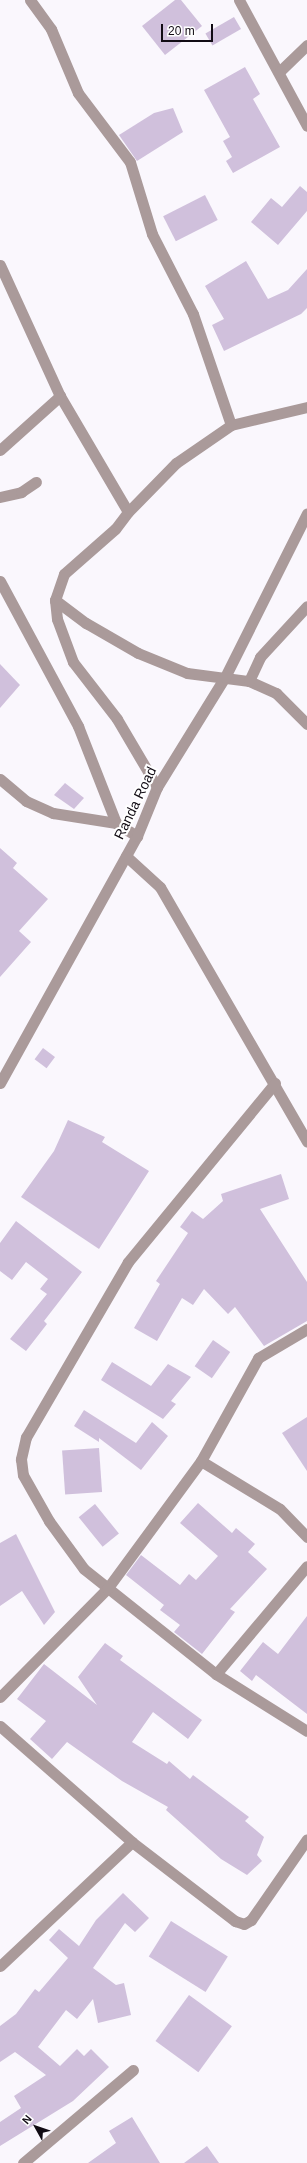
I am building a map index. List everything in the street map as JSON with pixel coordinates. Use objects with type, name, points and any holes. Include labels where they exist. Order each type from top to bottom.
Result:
[{"type":"street","points":[[30,0],[51,29],[78,94],[130,162],[152,234],[193,314],[231,425]]},
{"type":"street","points":[[239,0],[307,126]]},
{"type":"street","points":[[279,72],[307,45]]},
{"type":"street","points":[[0,265],[60,396],[128,512]]},
{"type":"street","points":[[0,450],[60,396]]},
{"type":"street","points":[[157,787],[117,719],[73,662],[57,618],[56,600],[64,574],[116,528],[128,512],[186,455],[231,425],[307,406]]},
{"type":"street","points":[[0,497],[21,492],[36,482]]},
{"type":"street","name":"Randa Road","points":[[0,1083],[137,836],[157,787],[225,677],[307,513]]},
{"type":"street","points":[[0,581],[78,726],[116,823]]},
{"type":"street","points":[[56,600],[86,623],[138,653],[187,673],[249,681],[276,693],[307,724]]},
{"type":"street","points":[[249,681],[260,657],[307,606]]},
{"type":"street","points":[[0,779],[26,801],[52,813],[116,823],[137,836]]},
{"type":"street","points":[[126,856],[160,887],[275,1083],[307,1142]]},
{"type":"street","points":[[275,1083],[128,1262],[26,1437],[21,1459],[23,1475],[65,1546],[107,1589],[216,1674],[307,1731]]},
{"type":"street","points":[[0,1697],[107,1589],[201,1461],[254,1363],[307,1329]]},
{"type":"street","points":[[201,1461],[280,1509],[307,1537]]},
{"type":"street","points":[[216,1674],[307,1566]]},
{"type":"street","points":[[0,1726],[132,1842],[236,1921],[244,1924],[251,1920],[307,1839]]},
{"type":"street","points":[[0,1966],[132,1842]]},
{"type":"street","points":[[23,2163],[133,2070]]},
{"type":"building","points":[[175,0],[181,0],[202,26],[165,55],[142,26]]},
{"type":"building","points":[[234,17],[241,29],[212,46],[205,34]]},
{"type":"building","points":[[245,67],[260,94],[253,99],[280,147],[233,173],[226,161],[232,157],[223,141],[230,137],[204,90]]},
{"type":"building","points":[[173,108],[183,132],[137,161],[119,135],[154,113]]},
{"type":"building","points":[[300,186],[307,192],[307,211],[278,245],[251,222],[271,198],[282,207]]},
{"type":"building","points":[[205,195],[218,220],[176,241],[163,216]]},
{"type":"building","points":[[246,261],[268,299],[288,290],[307,269],[307,308],[301,314],[224,351],[212,325],[224,319],[205,286]]},
{"type":"building","points":[[0,664],[20,685],[0,708]]},
{"type":"building","points":[[65,783],[84,798],[74,809],[54,795]]},
{"type":"building","points":[[0,848],[17,863],[13,868],[48,899],[19,931],[31,942],[0,977]]},
{"type":"building","points":[[43,1048],[55,1057],[47,1068],[35,1059]]},
{"type":"building","points":[[68,1120],[105,1137],[102,1142],[149,1171],[99,1249],[21,1197],[54,1151]]},
{"type":"building","points":[[281,1174],[289,1199],[260,1209],[307,1282],[307,1321],[264,1346],[235,1307],[228,1314],[204,1289],[193,1305],[182,1298],[157,1341],[134,1328],[160,1284],[156,1281],[188,1233],[180,1227],[192,1211],[203,1219],[223,1201],[221,1194]]},
{"type":"building","points":[[16,1221],[82,1272],[44,1321],[47,1324],[26,1351],[10,1339],[47,1294],[40,1289],[48,1279],[26,1262],[12,1280],[0,1271],[0,1243]]},
{"type":"building","points":[[213,1340],[230,1352],[212,1378],[195,1366]]},
{"type":"building","points":[[112,1362],[151,1386],[168,1364],[191,1377],[171,1401],[176,1404],[163,1419],[101,1380]]},
{"type":"building","points":[[84,1410],[136,1443],[152,1422],[168,1436],[141,1470],[99,1438],[99,1442],[74,1426]]},
{"type":"building","points":[[307,1417],[307,1471],[282,1433]]},
{"type":"building","points":[[99,1448],[102,1492],[65,1494],[62,1451]]},
{"type":"building","points":[[198,1503],[232,1533],[236,1528],[255,1544],[248,1552],[267,1569],[230,1609],[235,1612],[202,1654],[174,1632],[180,1625],[160,1610],[164,1605],[126,1575],[141,1555],[180,1585],[189,1574],[196,1580],[218,1556],[180,1523]]},
{"type":"building","points":[[95,1504],[119,1534],[103,1547],[79,1517]]},
{"type":"building","points":[[16,1534],[55,1612],[44,1625],[22,1591],[0,1606],[0,1543]]},
{"type":"building","points":[[307,1616],[307,1714],[256,1675],[252,1681],[240,1671],[263,1642],[278,1654]]},
{"type":"building","points":[[105,1643],[123,1656],[120,1660],[202,1720],[188,1739],[153,1712],[132,1742],[167,1764],[169,1761],[190,1779],[193,1775],[249,1817],[245,1821],[264,1837],[257,1855],[262,1861],[247,1875],[221,1859],[166,1810],[168,1807],[122,1781],[67,1742],[52,1759],[30,1739],[46,1721],[17,1699],[44,1664],[97,1705],[78,1677]]},
{"type":"building","points":[[123,1893],[149,1918],[135,1932],[125,1923],[93,1968],[116,1985],[124,1983],[131,2015],[98,2023],[93,1999],[77,2019],[66,2010],[38,2047],[60,2066],[77,2049],[84,2056],[91,2049],[109,2067],[73,2101],[0,2146],[0,2122],[21,2108],[14,2096],[46,2075],[15,2052],[0,2062],[0,2026],[16,2014],[35,1989],[39,1992],[68,1958],[49,1940],[59,1929],[79,1946],[96,1920]]},
{"type":"building","points":[[171,1921],[228,1957],[206,1992],[149,1957]]},
{"type":"building","points":[[189,1995],[232,2026],[198,2072],[155,2041]]},
{"type":"building","points":[[132,2117],[160,2163],[88,2163],[116,2143],[109,2131]]},
{"type":"building","points":[[207,2146],[219,2163],[184,2163]]}]
